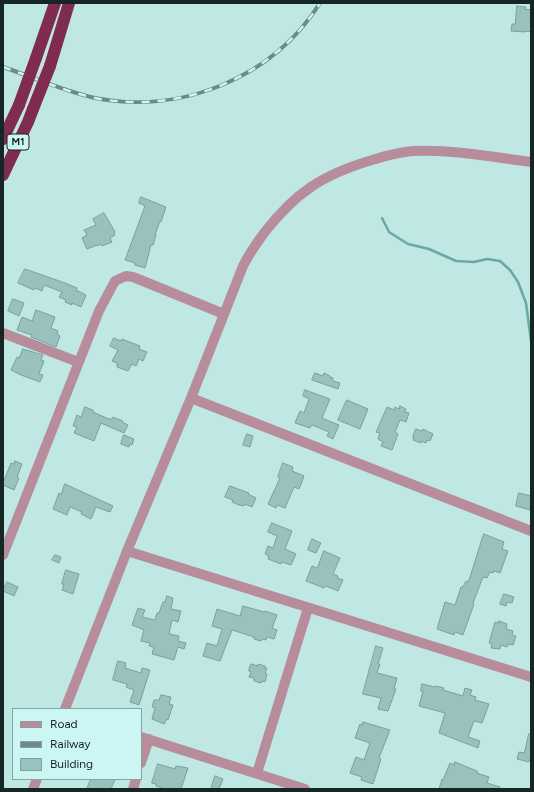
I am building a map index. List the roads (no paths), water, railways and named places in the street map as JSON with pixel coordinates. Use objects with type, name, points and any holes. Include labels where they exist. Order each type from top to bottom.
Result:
[{"type":"highway","name":"M1","points":[[3,139],[19,105],[55,3]]},
{"type":"highway","name":"M1","points":[[3,175],[28,122],[50,66],[70,3]]},
{"type":"street","points":[[65,708],[127,551],[191,398],[243,266],[256,245],[280,213],[308,188],[323,179],[382,157],[412,151],[449,151],[531,162]]},
{"type":"street","points":[[3,555],[99,311],[111,287],[116,281],[126,276],[133,277],[224,314]]},
{"type":"street","points":[[3,333],[78,362]]},
{"type":"street","points":[[191,398],[531,531]]},
{"type":"street","points":[[127,551],[531,677]]},
{"type":"street","points":[[257,773],[308,608]]},
{"type":"street","points":[[142,757],[145,738],[305,789]]},
{"type":"waterway","points":[[382,218],[389,232],[408,244],[429,249],[456,261],[474,262],[487,259],[500,261],[510,270],[518,282],[526,303],[531,341]]},
{"type":"railway","points":[[3,67],[60,88],[95,98],[127,102],[160,101],[192,95],[222,85],[251,70],[277,52],[300,29],[320,3]]}]
